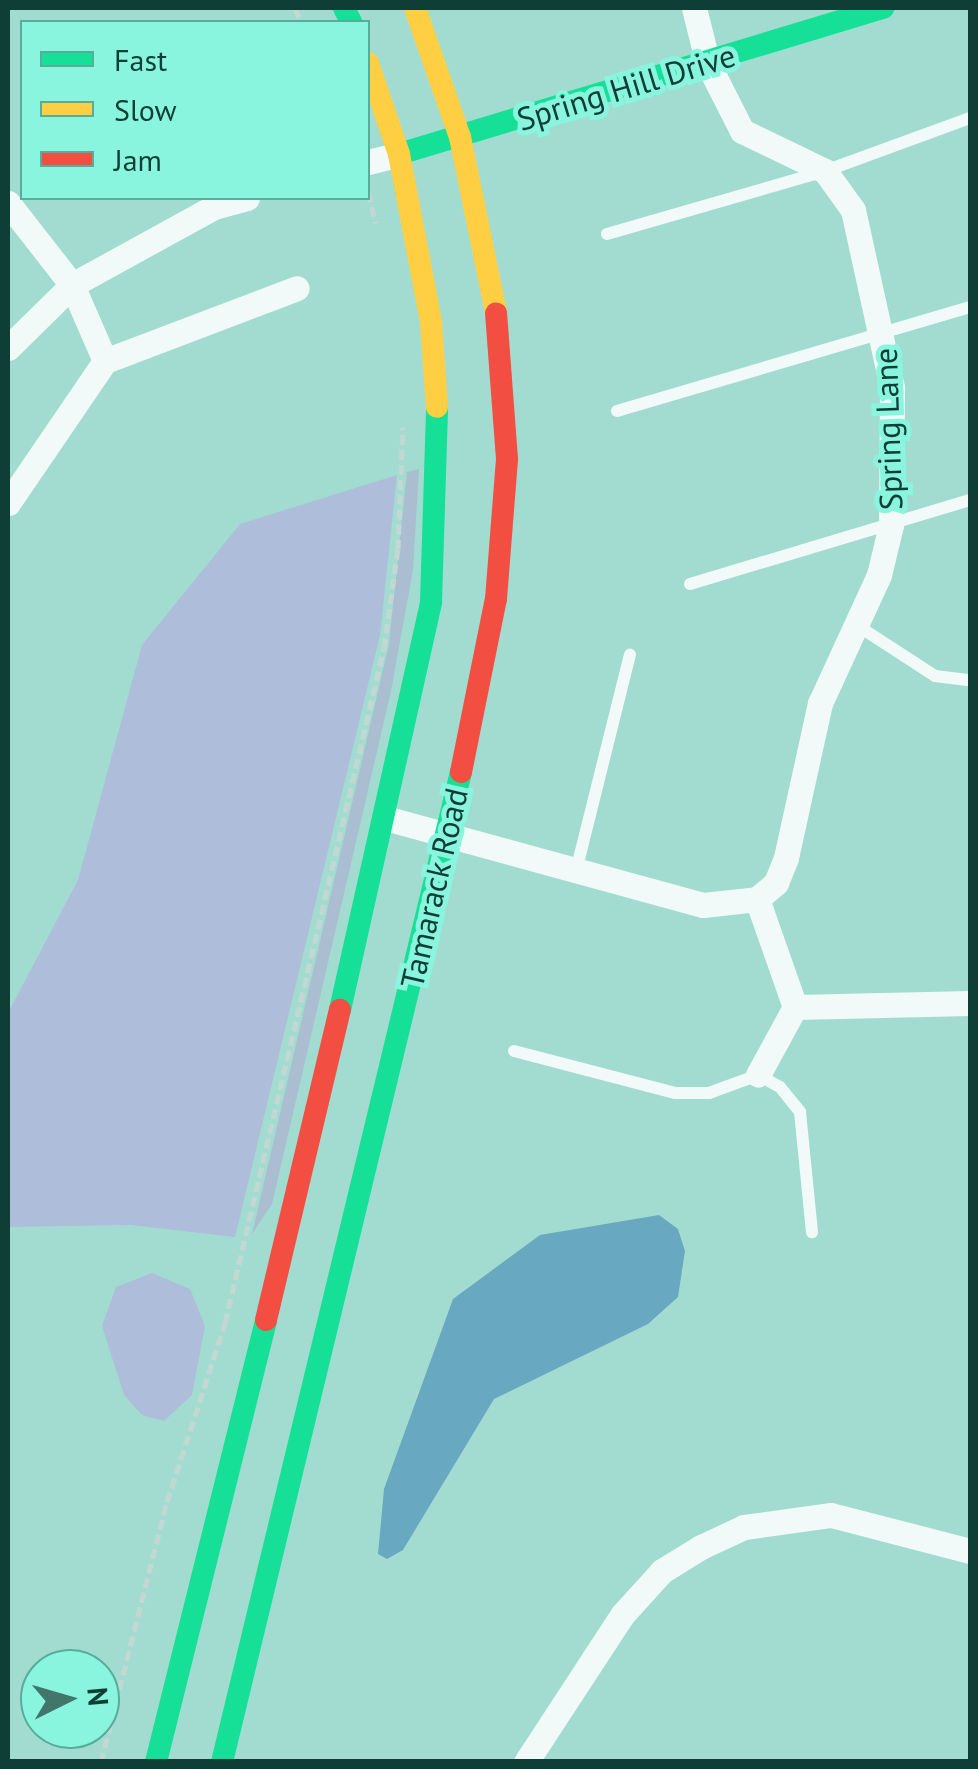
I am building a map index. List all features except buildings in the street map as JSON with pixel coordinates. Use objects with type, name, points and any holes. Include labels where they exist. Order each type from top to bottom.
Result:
[{"type":"street","name":"Tamarack Road","points":[[222,1762],[447,839],[496,598],[507,459],[495,306],[460,137],[415,8]]},
{"type":"street","name":"Spring Lane","points":[[694,8],[708,64],[742,130],[825,171],[852,210],[885,331],[891,525],[879,575],[855,624],[803,760],[786,858],[776,883],[757,899]]},
{"type":"street","name":"Spring Hill Drive","points":[[370,161],[708,64],[884,8]]},
{"type":"street","name":"Tamarack Road","points":[[156,1762],[384,818],[430,602],[442,462],[431,322],[399,154],[370,69]]},
{"type":"street","points":[[8,348],[72,285],[214,207],[240,200]]},
{"type":"street","points":[[8,204],[72,285],[105,362]]},
{"type":"street","points":[[8,504],[105,362],[298,288]]},
{"type":"street","points":[[384,818],[447,839],[703,905],[757,899],[795,1007],[758,1074]]},
{"type":"street","points":[[795,1007],[970,1004]]},
{"type":"street","points":[[526,1762],[623,1614],[662,1570],[701,1547],[744,1528],[831,1515],[970,1551]]},
{"type":"lane","points":[[608,234],[825,171],[970,118]]},
{"type":"lane","points":[[617,410],[970,307]]},
{"type":"lane","points":[[690,584],[970,500]]},
{"type":"lane","points":[[855,624],[935,676],[970,680]]},
{"type":"lane","points":[[575,873],[630,655]]},
{"type":"lane","points":[[514,1051],[676,1094],[709,1093],[758,1074],[800,1112],[812,1232]]},
{"type":"path","points":[[370,200],[381,242]]},
{"type":"path","points":[[102,1762],[167,1502],[225,1323],[380,661],[398,550],[403,421]]},
{"type":"shaded area","points":[[419,469],[413,570],[391,691],[272,1204],[252,1234],[389,644],[407,472]]},
{"type":"shaded area","points":[[397,475],[380,635],[235,1237],[131,1225],[8,1227],[8,1013],[78,880],[142,645],[240,524]]},
{"type":"shaded area","points":[[659,1215],[678,1229],[685,1251],[678,1297],[648,1324],[494,1399],[403,1550],[387,1559],[378,1554],[384,1489],[453,1299],[540,1235]]},
{"type":"shaded area","points":[[152,1273],[190,1289],[205,1326],[192,1395],[164,1421],[142,1415],[124,1395],[102,1326],[116,1287]]},
{"type":"traffic: fast","points":[[344,8],[350,20]]},
{"type":"traffic: fast","points":[[399,154],[883,8]]},
{"type":"traffic: fast","points":[[340,1010],[431,602],[437,407]]},
{"type":"traffic: fast","points":[[222,1762],[461,772]]},
{"type":"traffic: fast","points":[[156,1762],[266,1320]]},
{"type":"traffic: slow","points":[[415,8],[460,137],[496,313]]},
{"type":"traffic: slow","points":[[370,69],[399,154],[431,322],[437,407]]},
{"type":"traffic: jam","points":[[461,772],[496,599],[507,459],[496,313]]},
{"type":"traffic: jam","points":[[266,1320],[340,1010]]}]
